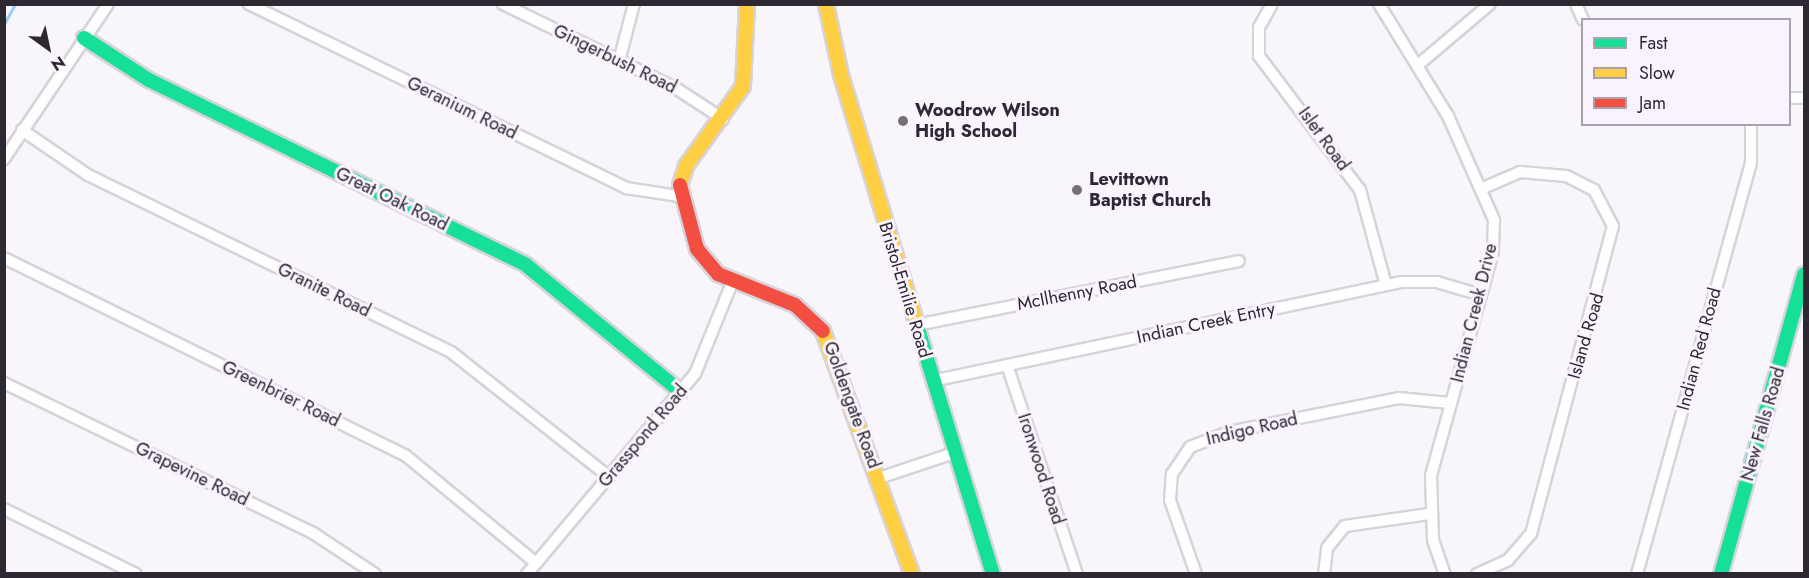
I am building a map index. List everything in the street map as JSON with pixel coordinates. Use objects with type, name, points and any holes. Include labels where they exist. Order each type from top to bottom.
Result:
[{"type":"street","points":[[4,159],[108,4]]},
{"type":"street","name":"Geranium Road","points":[[249,4],[626,188],[680,196]]},
{"type":"street","name":"Gingerbush Road","points":[[503,4],[620,61],[723,120]]},
{"type":"street","points":[[620,61],[634,4]]},
{"type":"street","name":"Goldengate Road","points":[[747,4],[743,87],[723,120],[686,166],[680,196],[697,249],[732,283],[795,305],[822,328],[840,364],[912,573]]},
{"type":"street","name":"Bristol-Emilie Road","points":[[826,4],[841,75],[932,381],[993,573]]},
{"type":"street","name":"Islet Road","points":[[1272,4],[1259,27],[1259,56],[1359,190],[1386,285]]},
{"type":"street","name":"Indian Creek Drive","points":[[1379,4],[1418,65],[1483,188],[1494,220],[1494,244],[1431,475],[1429,514],[1445,573]]},
{"type":"street","points":[[1418,65],[1490,4]]},
{"type":"street","points":[[1576,4],[1582,18]]},
{"type":"street","name":"Great Oak Road","points":[[84,38],[149,80],[526,265],[680,391]]},
{"type":"street","name":"Indian Red Road","points":[[1637,573],[1751,162],[1751,126]]},
{"type":"street","name":"Granite Road","points":[[22,130],[88,175],[451,352],[609,477]]},
{"type":"street","name":"Island Road","points":[[1477,573],[1508,560],[1531,534],[1613,226],[1594,190],[1566,176],[1520,171],[1483,188]]},
{"type":"street","name":"Greenbrier Road","points":[[4,258],[405,455],[536,563]]},
{"type":"street","name":"McIlhenny Road","points":[[916,326],[1239,261]]},
{"type":"street","name":"New Falls Road","points":[[1722,573],[1804,274]]},
{"type":"street","name":"Indian Creek Entry","points":[[932,381],[1386,285],[1437,282],[1481,295]]},
{"type":"street","name":"Grasspond Road","points":[[527,573],[609,477],[707,355],[732,283]]},
{"type":"street","name":"Ironwood Road","points":[[1007,365],[1077,573]]},
{"type":"street","name":"Grapevine Road","points":[[4,383],[313,533],[375,573]]},
{"type":"street","name":"Indigo Road","points":[[1196,573],[1170,500],[1172,474],[1190,447],[1229,432],[1399,398],[1450,403]]},
{"type":"street","points":[[879,478],[954,453]]},
{"type":"street","points":[[4,509],[136,573]]},
{"type":"street","points":[[1324,573],[1327,548],[1345,526],[1429,514]]},
{"type":"waterway","points":[[4,24],[15,4]]},
{"type":"traffic: fast","points":[[84,38],[149,80],[526,265],[680,391]]},
{"type":"traffic: fast","points":[[1721,574],[1804,274]]},
{"type":"traffic: fast","points":[[914,316],[993,574]]},
{"type":"traffic: slow","points":[[680,185],[686,166],[743,86],[747,4]]},
{"type":"traffic: slow","points":[[826,4],[841,75],[914,316]]},
{"type":"traffic: slow","points":[[823,331],[912,574]]},
{"type":"traffic: jam","points":[[680,185],[697,249],[718,274],[795,305],[823,331]]},
{"type":"place","name":"Woodrow Wilson High School","points":[[903,121]]},
{"type":"place","name":"Levittown Baptist Church","points":[[1077,190]]}]
